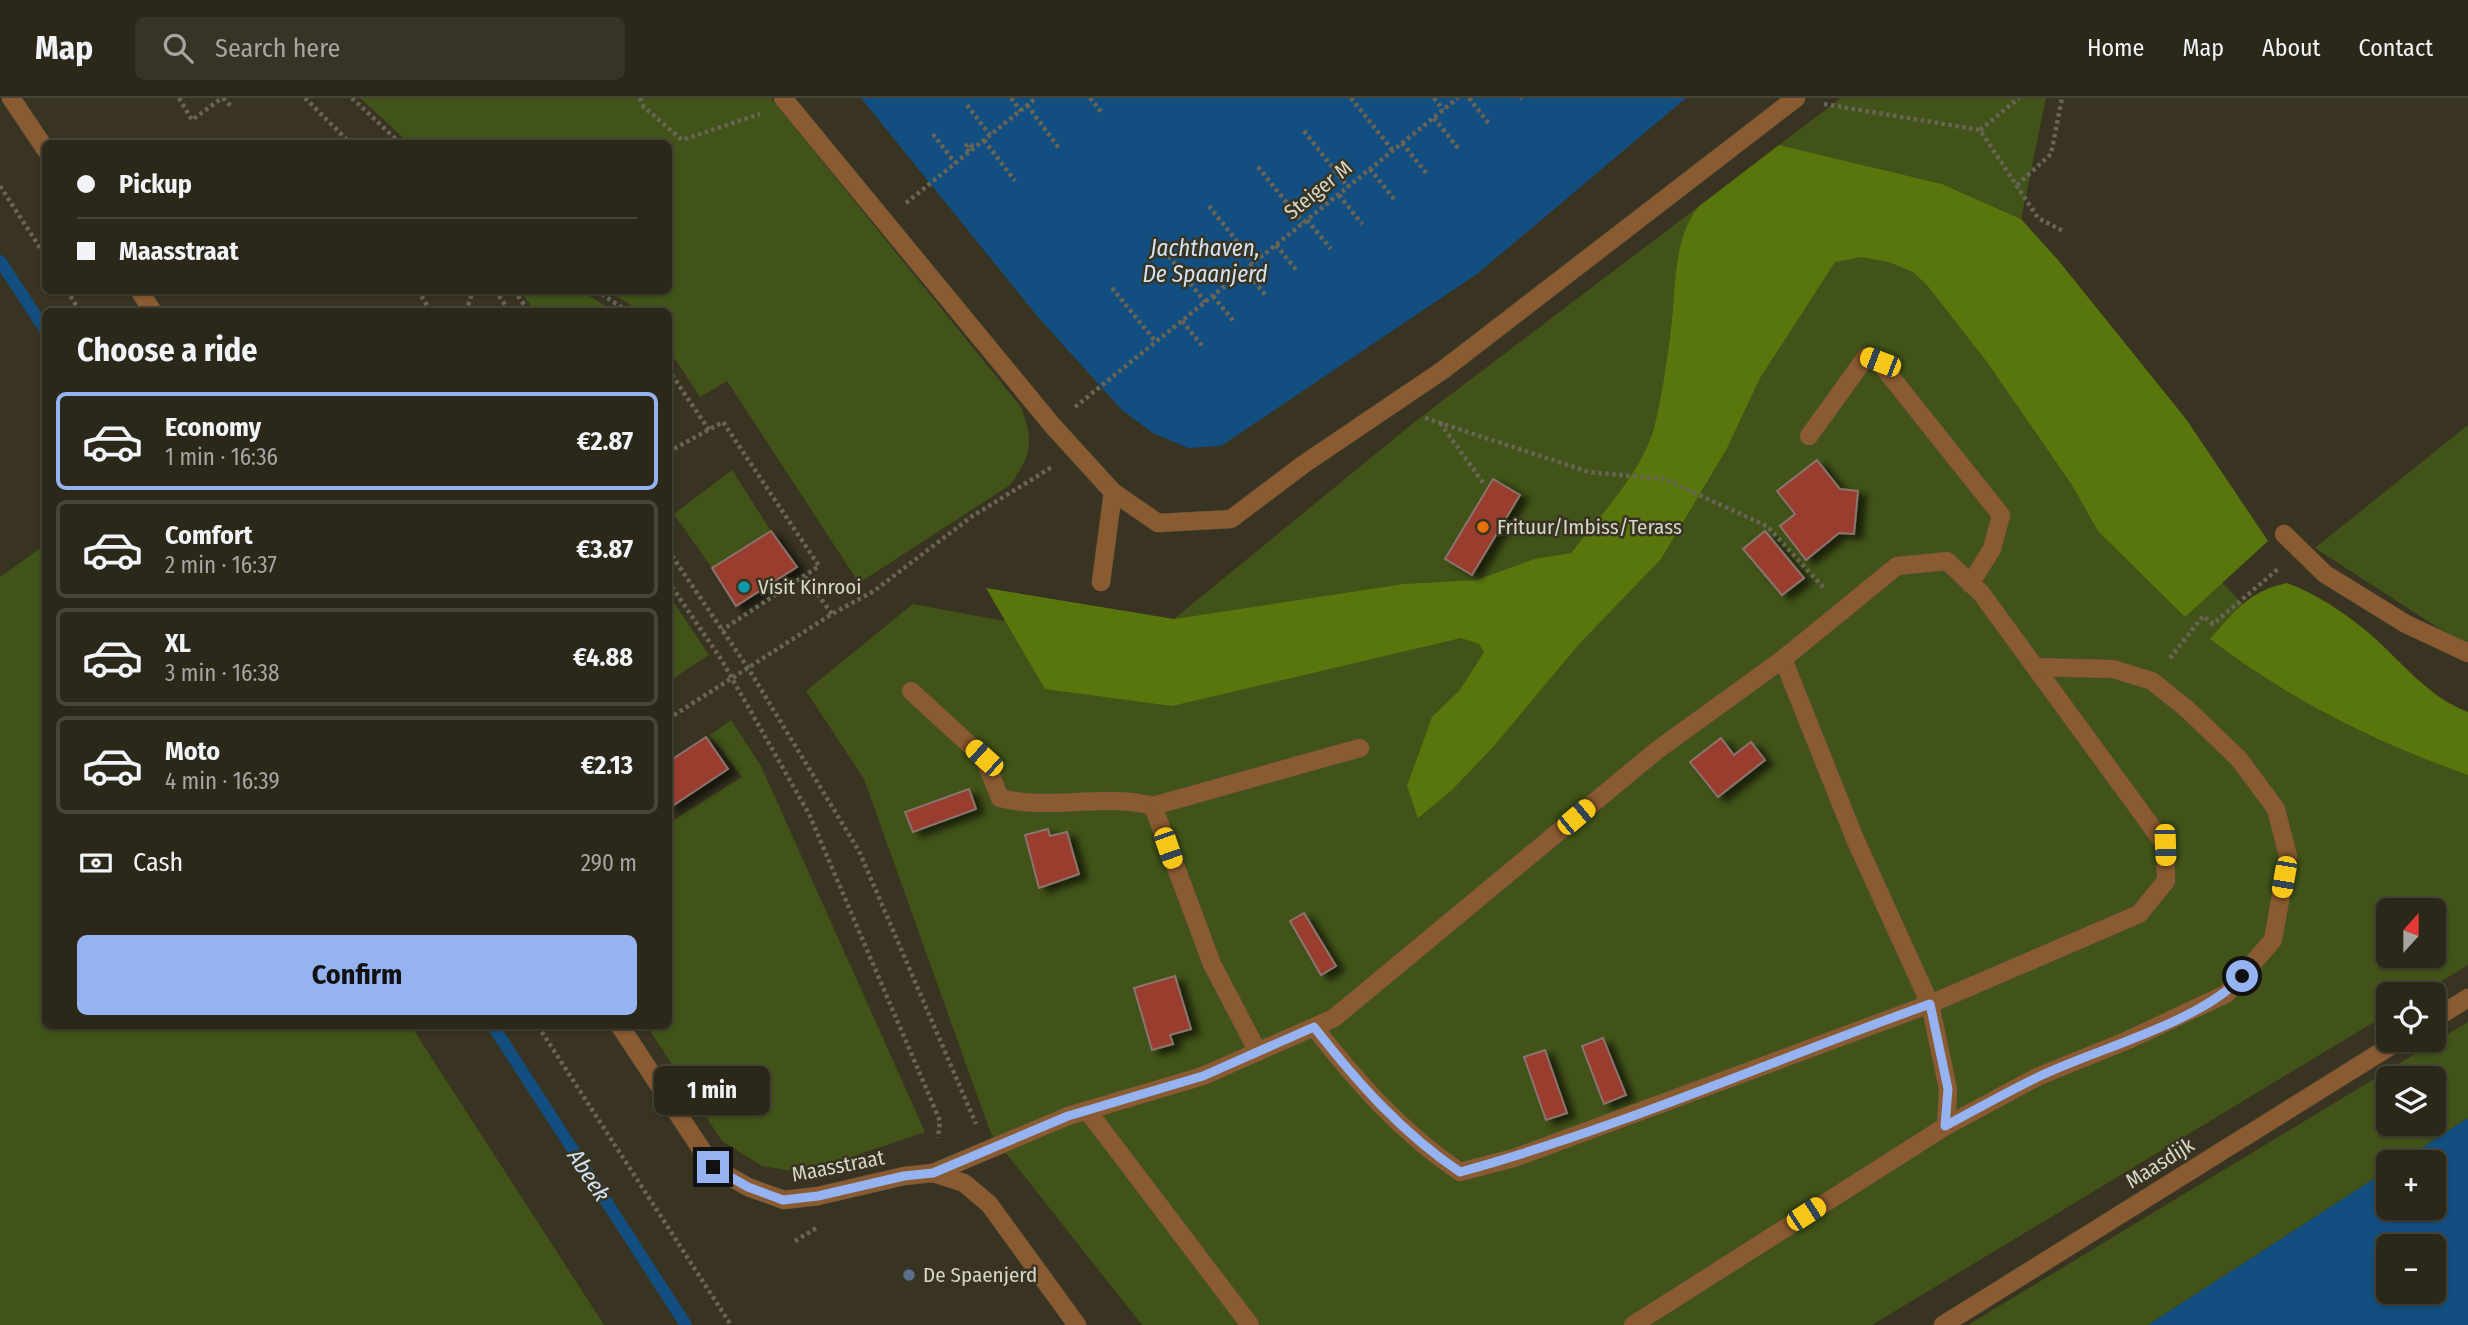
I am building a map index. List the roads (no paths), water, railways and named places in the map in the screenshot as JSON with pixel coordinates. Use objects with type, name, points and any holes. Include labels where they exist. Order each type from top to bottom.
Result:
[{"type":"street","points":[[11,98],[42,144]]},
{"type":"street","points":[[785,102],[970,329],[1076,452],[1113,492],[1158,523],[1231,519],[1304,464],[1443,370],[1796,98]]},
{"type":"street","points":[[1810,436],[1866,357],[1880,362],[2001,515],[1992,549],[1970,584]]},
{"type":"street","points":[[1101,582],[1113,492]]},
{"type":"street","points":[[2284,534],[2325,574],[2406,624],[2468,653]]},
{"type":"street","points":[[933,1173],[1087,1110],[1203,1076],[1334,1018],[1656,751],[1783,659],[1897,566],[1947,561],[1970,584],[2035,667],[2165,845],[2166,881],[2138,914],[1930,1004],[1552,1144],[1460,1172],[1422,1146],[1354,1077],[1314,1027]]},
{"type":"street","points":[[1783,659],[1855,839],[1930,1004],[1948,1089],[1945,1126]]},
{"type":"street","points":[[1633,1325],[1945,1126],[2037,1077],[2128,1040],[2226,994],[2273,940],[2288,856],[2276,809],[2239,760],[2188,709],[2152,681],[2113,669],[2035,667]]},
{"type":"street","points":[[911,691],[984,758],[1000,798],[1023,804],[1065,805],[1128,799],[1153,806],[1360,748]]},
{"type":"street","points":[[1153,806],[1212,964],[1258,1052]]},
{"type":"street","points":[[2446,1012],[2468,998]]},
{"type":"street","name":"Maasstraat","points":[[622,1029],[713,1167],[748,1187],[783,1200],[818,1196],[904,1176],[933,1173],[964,1183],[989,1205],[1077,1325]]},
{"type":"street","name":"Maasdijk","points":[[1943,1325],[2381,1052]]},
{"type":"street","points":[[1087,1110],[1250,1325]]},
{"type":"water","name":"Jachthaven, De Spaanjerd","points":[[861,98],[1686,98],[1477,274],[1221,446],[1188,448],[1153,433],[1122,410],[1038,317]]},
{"type":"water","points":[[2468,1118],[2468,1325],[2148,1325],[2376,1177],[2376,1220],[2446,1220],[2446,1150],[2419,1150],[2440,1136],[2446,1136],[2446,1132]]},
{"type":"waterway","name":"Abeek","points":[[0,261],[42,325]]},
{"type":"waterway","name":"Abeek","points":[[495,1029],[686,1325]]},
{"type":"place","name":"Frituur/Imbiss/Terass","points":[[1483,527]]},
{"type":"place","name":"Visit Kinrooi","points":[[744,587]]},
{"type":"place","name":"De Spaenjerd","points":[[909,1275]]}]
